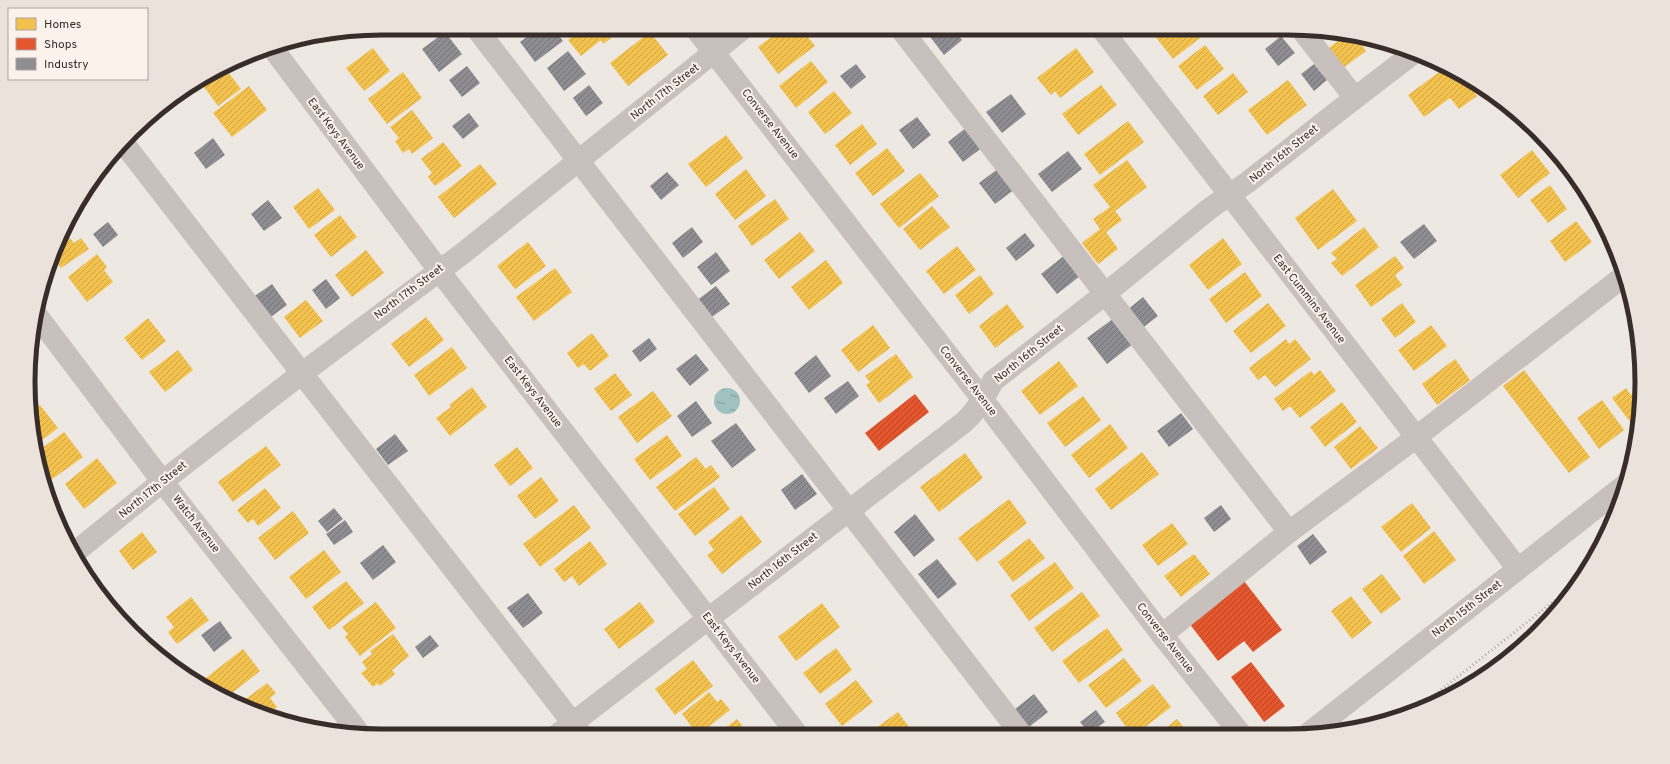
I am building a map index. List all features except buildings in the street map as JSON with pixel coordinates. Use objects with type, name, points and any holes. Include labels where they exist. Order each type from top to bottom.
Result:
[{"type":"street","points":[[481,35],[1017,729]]},
{"type":"street","name":"Converse Avenue","points":[[701,35],[1162,635],[1237,729]]},
{"type":"street","name":"North 17th Street","points":[[78,550],[163,481],[301,374],[462,254],[735,35]]},
{"type":"street","points":[[905,35],[1289,532]]},
{"type":"street","name":"East Cummins Avenue","points":[[1106,35],[1518,569]]},
{"type":"street","points":[[1306,36],[1355,98]]},
{"type":"street","name":"East Keys Avenue","points":[[275,52],[439,270],[793,729]]},
{"type":"street","name":"North 16th Street","points":[[573,729],[708,619],[969,418],[993,381],[1105,294],[1209,209],[1248,182],[1409,56]]},
{"type":"street","points":[[127,147],[301,374],[569,729]]},
{"type":"street","points":[[1162,635],[1289,532],[1620,279]]},
{"type":"street","name":"Watch Avenue","points":[[41,321],[163,481],[355,728]]},
{"type":"street","name":"North 15th Street","points":[[1316,728],[1618,491]]},
{"type":"water","points":[[727,388],[736,392],[740,401],[736,410],[727,414],[718,410],[714,401],[718,392]]},
{"type":"railway","points":[[1430,698],[1561,596]]}]
